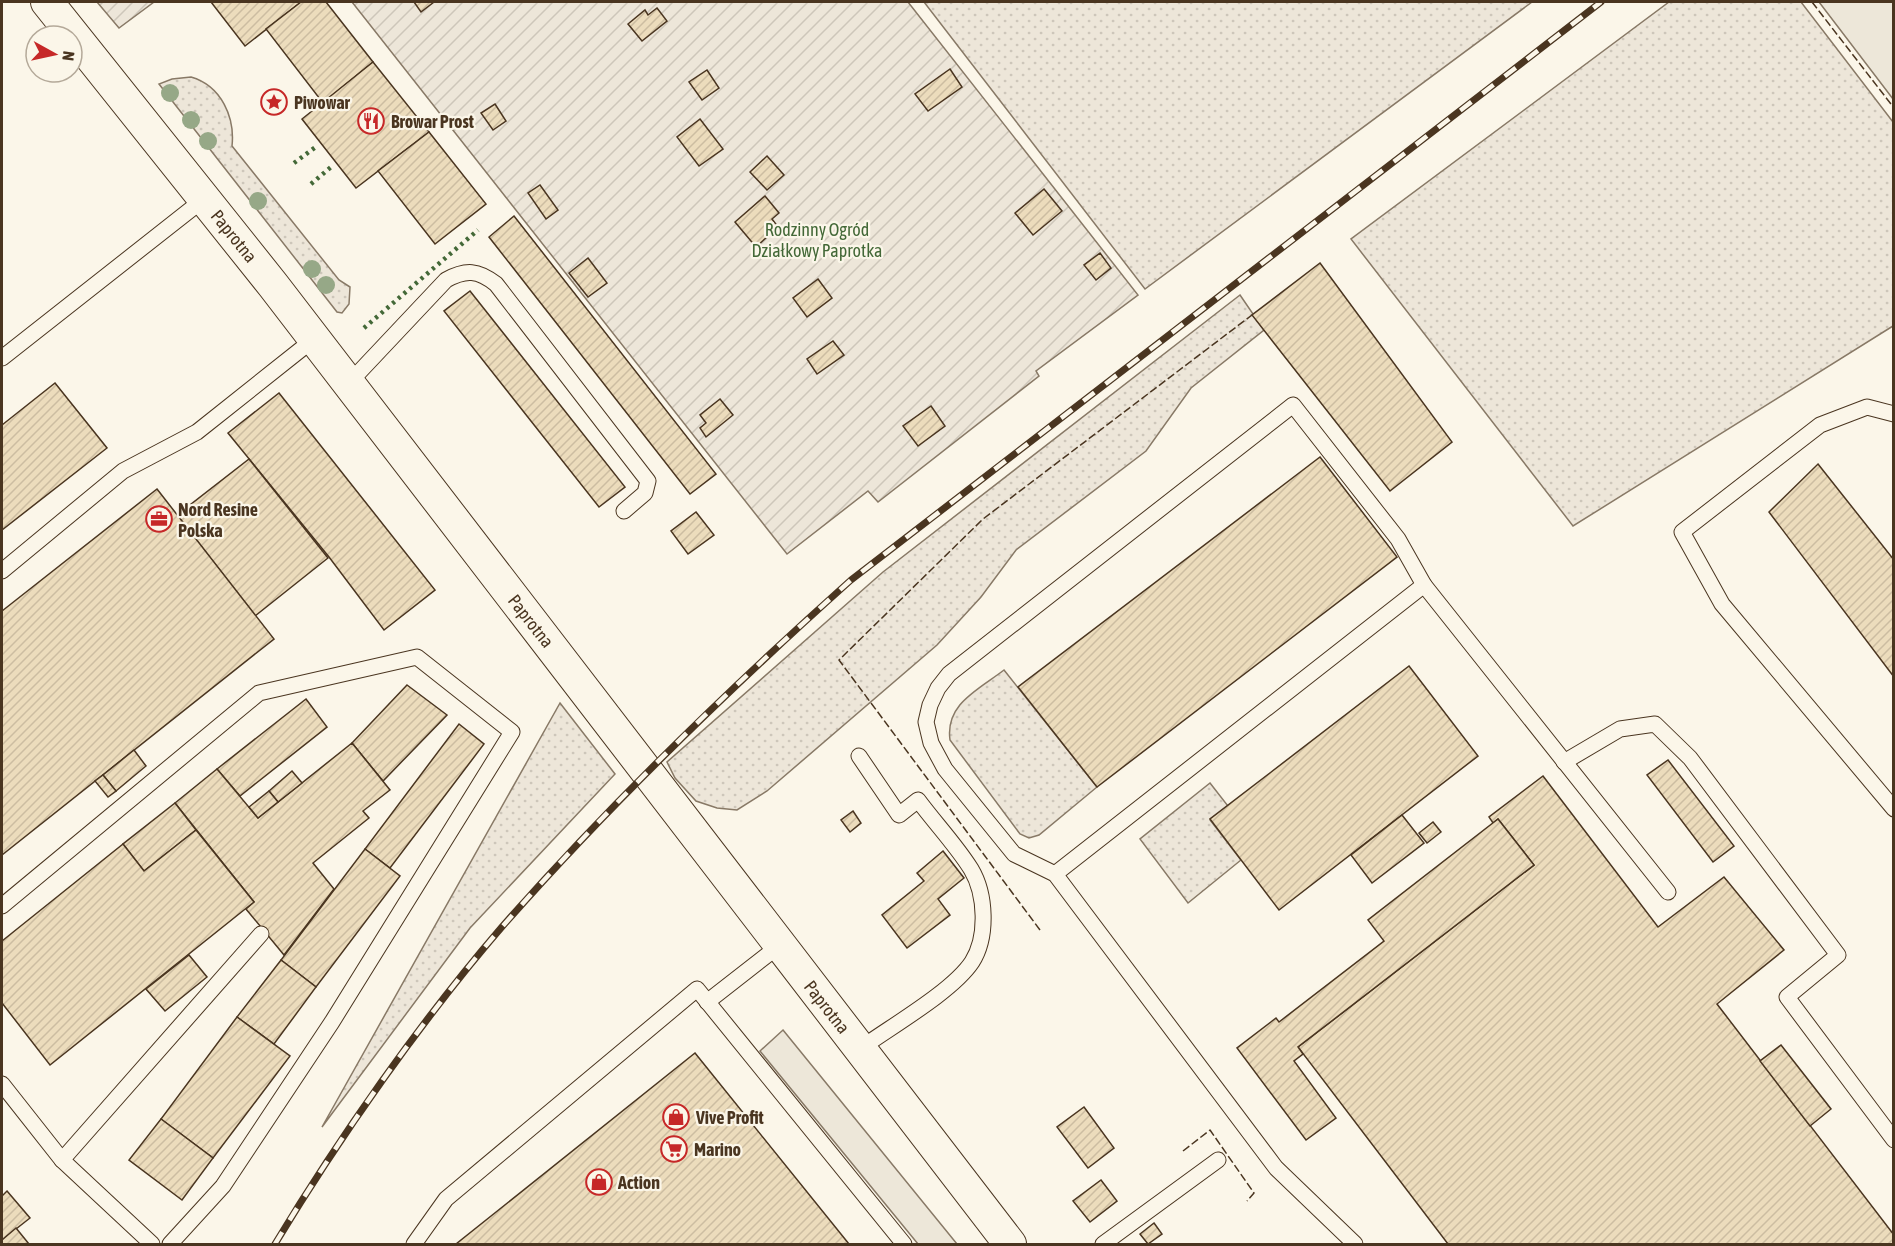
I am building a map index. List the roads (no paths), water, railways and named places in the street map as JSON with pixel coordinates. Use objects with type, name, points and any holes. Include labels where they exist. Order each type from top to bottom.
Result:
[{"type":"street","name":"Paprotna","points":[[47,2],[314,339],[1010,1245]]},
{"type":"lane","points":[[2,358],[204,199]]},
{"type":"lane","points":[[348,384],[446,280],[465,272],[484,275],[496,284],[648,481],[645,493],[624,511]]},
{"type":"lane","points":[[2,571],[123,471],[197,432],[314,339]]},
{"type":"lane","points":[[1355,1245],[1275,1168],[1055,874],[1014,854],[945,769],[931,743],[926,722],[938,688],[977,650],[1293,405],[1398,539],[1424,585],[1668,892]]},
{"type":"lane","points":[[1893,414],[1867,407],[1820,425],[1682,532],[1722,604],[1893,808]]},
{"type":"lane","points":[[1055,874],[1424,585]]},
{"type":"lane","points":[[2,906],[259,693],[417,657],[512,732],[307,1061],[223,1186],[170,1245]]},
{"type":"lane","points":[[1564,762],[1620,729],[1655,724],[1690,758],[1838,955],[1787,997],[1893,1140]]},
{"type":"lane","points":[[858,756],[899,815],[918,800],[971,870],[981,892],[984,925],[972,961],[947,986],[860,1049]]},
{"type":"lane","points":[[62,1160],[261,934]]},
{"type":"lane","points":[[708,1002],[780,945]]},
{"type":"lane","points":[[414,1245],[446,1199],[697,989],[904,1245]]},
{"type":"lane","points":[[2,1084],[62,1160],[152,1245]]},
{"type":"lane","points":[[1103,1245],[1218,1160]]},
{"type":"railway","points":[[275,1244],[353,1122],[411,1041],[501,928],[627,792],[760,663],[851,580],[1601,2]]},
{"type":"place","name":"Piwowar","points":[[274,102]]},
{"type":"place","name":"Browar Prost","points":[[371,121]]},
{"type":"place","name":"Nord Resine Polska","points":[[159,519]]},
{"type":"place","name":"Vive Profit","points":[[676,1117]]},
{"type":"place","name":"Marino","points":[[674,1149]]},
{"type":"place","name":"Action","points":[[599,1182]]},
{"type":"park label","name":"Rodzinny Ogród Działkowy Paprotka","points":[[817,239]]}]
